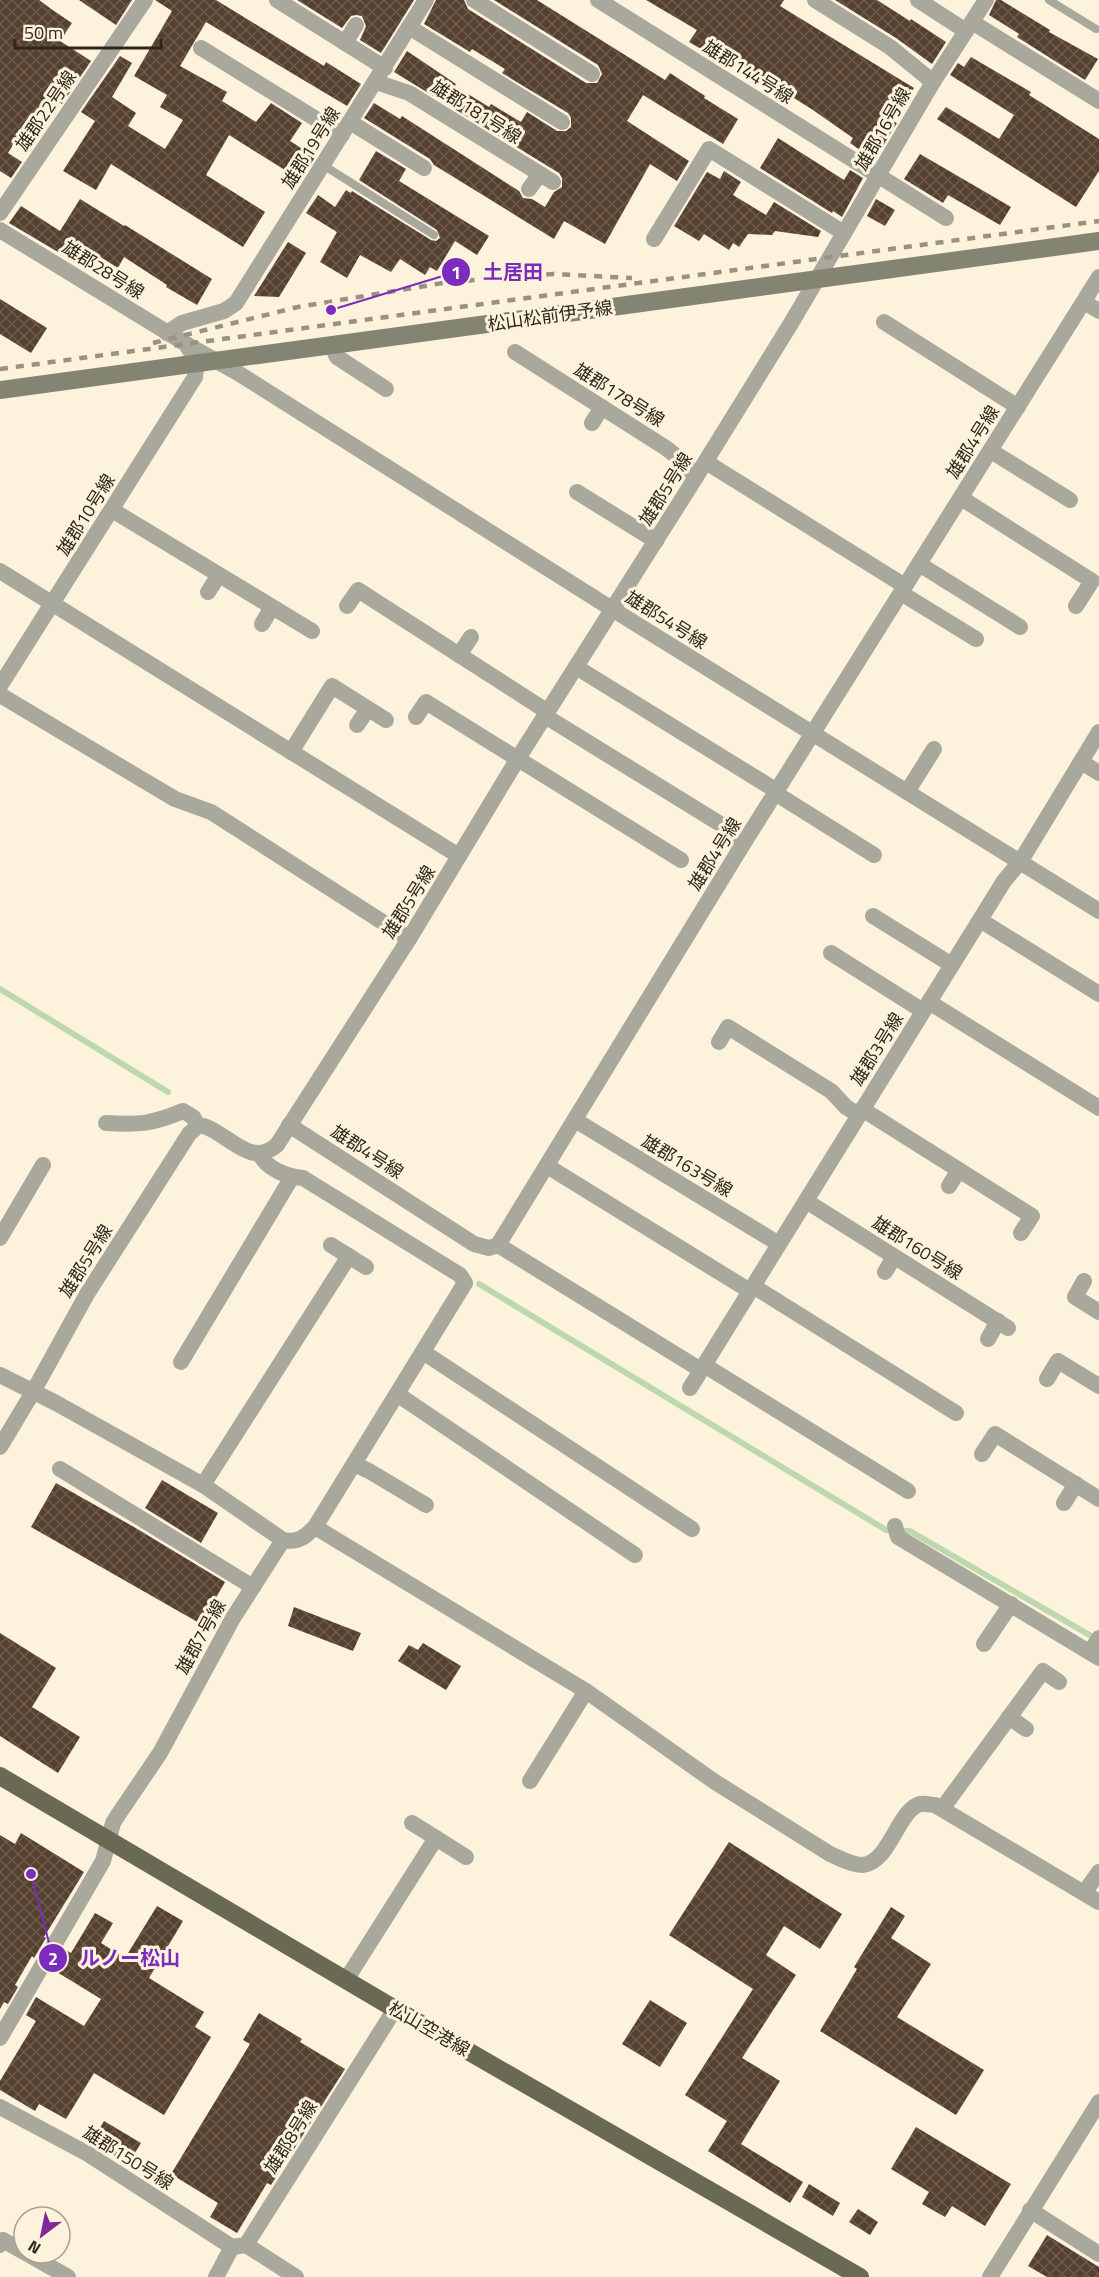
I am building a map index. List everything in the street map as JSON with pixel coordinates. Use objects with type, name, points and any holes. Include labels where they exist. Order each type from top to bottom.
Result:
[{"type":"main road","name":"松山松前伊予線","points":[[0,390],[1099,241]]},
{"type":"main road","name":"松山空港線","points":[[0,1776],[395,2009],[860,2277]]},
{"type":"street","name":"雄郡181号線","points":[[277,0],[345,43],[380,75],[546,178],[530,189]]},
{"type":"street","name":"雄郡19号線","points":[[167,333],[182,323],[224,311],[236,303],[426,0]]},
{"type":"street","points":[[474,0],[592,74]]},
{"type":"street","name":"雄郡144号線","points":[[598,0],[946,218]]},
{"type":"street","points":[[814,0],[890,47],[933,82]]},
{"type":"street","points":[[918,0],[969,26],[1099,101]]},
{"type":"street","name":"雄郡16号線","points":[[816,279],[933,82],[986,0]]},
{"type":"street","name":"雄郡22号線","points":[[0,213],[141,2]]},
{"type":"street","points":[[345,43],[356,25]]},
{"type":"street","points":[[409,27],[562,122]]},
{"type":"street","points":[[201,48],[424,168]]},
{"type":"street","points":[[454,142],[463,127]]},
{"type":"street","points":[[654,240],[709,149],[844,233]]},
{"type":"street","name":"雄郡28号線","points":[[0,230],[186,344],[206,362]]},
{"type":"street","name":"雄郡4号線","points":[[289,1125],[474,1244],[489,1248],[498,1245],[740,849],[1099,277]]},
{"type":"street","name":"雄郡5号線","points":[[260,1154],[270,1151],[277,1145],[409,939],[517,760],[696,477],[816,279]]},
{"type":"street","points":[[1084,302],[1099,311]]},
{"type":"street","points":[[888,330],[1018,407]]},
{"type":"street","points":[[331,345],[337,357],[386,389]]},
{"type":"street","name":"雄郡178号線","points":[[515,352],[525,369],[602,407],[681,459],[696,477]]},
{"type":"street","name":"雄郡10号線","points":[[0,686],[206,362]]},
{"type":"street","name":"雄郡54号線","points":[[206,362],[258,386],[812,734],[1099,911]]},
{"type":"street","points":[[592,423],[602,407]]},
{"type":"street","points":[[990,451],[1070,500]]},
{"type":"street","points":[[705,462],[976,639]]},
{"type":"street","points":[[577,492],[656,541]]},
{"type":"street","points":[[961,498],[1092,581],[1076,606]]},
{"type":"street","points":[[112,510],[312,631]]},
{"type":"street","points":[[919,564],[1020,627]]},
{"type":"street","points":[[0,571],[459,856]]},
{"type":"street","points":[[208,592],[219,574]]},
{"type":"street","points":[[348,606],[358,590],[722,825],[740,849]]},
{"type":"street","points":[[262,624],[272,607]]},
{"type":"street","points":[[459,655],[471,637]]},
{"type":"street","points":[[576,667],[874,855]]},
{"type":"street","points":[[291,752],[332,686],[386,720]]},
{"type":"street","points":[[0,695],[175,799],[211,812],[409,939]]},
{"type":"street","points":[[416,717],[426,702],[681,860]]},
{"type":"street","points":[[357,725],[368,709]]},
{"type":"street","name":"雄郡3号線","points":[[690,1388],[1099,732]]},
{"type":"street","points":[[907,792],[934,749]]},
{"type":"street","points":[[1081,762],[1099,773]]},
{"type":"street","points":[[873,916],[952,965]]},
{"type":"street","points":[[980,920],[1099,994]]},
{"type":"street","points":[[831,953],[1099,1108]]},
{"type":"street","points":[[719,1042],[728,1028],[831,1091],[846,1107],[860,1112],[959,1170],[1032,1216],[1021,1233]]},
{"type":"street","points":[[0,1375],[203,1485],[283,1540],[293,1542],[305,1538],[315,1527],[465,1283],[460,1275],[303,1178],[292,1177],[263,1161],[260,1154],[250,1153],[210,1128],[198,1126],[193,1117],[183,1111],[142,1125],[106,1123]]},
{"type":"street","name":"雄郡163号線","points":[[574,1120],[779,1244]]},
{"type":"street","name":"雄郡5号線","points":[[0,1447],[87,1294],[189,1134],[198,1126]]},
{"type":"street","points":[[0,1238],[43,1165]]},
{"type":"street","points":[[546,1166],[752,1288],[956,1413]]},
{"type":"street","points":[[949,1186],[959,1170]]},
{"type":"street","points":[[181,1362],[292,1177]]},
{"type":"street","name":"雄郡160号線","points":[[806,1201],[1003,1325],[988,1339]]},
{"type":"street","points":[[331,1245],[366,1267]]},
{"type":"street","points":[[498,1245],[908,1491]]},
{"type":"street","points":[[203,1485],[349,1256]]},
{"type":"street","points":[[885,1272],[894,1257]]},
{"type":"street","points":[[1084,1281],[1075,1297],[1099,1312]]},
{"type":"street","points":[[423,1352],[692,1529]]},
{"type":"street","points":[[1047,1378],[1058,1361],[1099,1386]]},
{"type":"street","points":[[397,1394],[625,1555]]},
{"type":"street","points":[[982,1454],[995,1434],[1099,1498]]},
{"type":"street","points":[[354,1464],[426,1505]]},
{"type":"street","points":[[60,1469],[253,1587]]},
{"type":"street","points":[[1064,1503],[1076,1484]]},
{"type":"street","points":[[315,1527],[586,1691],[715,1782],[830,1854],[862,1865],[874,1861],[910,1811],[920,1804],[935,1805],[1099,1902]]},
{"type":"street","points":[[896,1532],[1011,1604],[1095,1649]]},
{"type":"street","name":"雄郡7号線","points":[[0,2038],[103,1861],[113,1823],[160,1753],[233,1618],[283,1540]]},
{"type":"street","points":[[984,1644],[1011,1604]]},
{"type":"street","points":[[942,1809],[1042,1671],[1059,1682]]},
{"type":"street","points":[[530,1781],[586,1691]]},
{"type":"street","points":[[1009,1717],[1026,1729]]},
{"type":"street","points":[[412,1823],[466,1857]]},
{"type":"street","points":[[346,1980],[436,1838]]},
{"type":"street","points":[[1084,1893],[1099,1872]]},
{"type":"street","name":"雄郡8号線","points":[[216,2277],[239,2246],[395,2009]]},
{"type":"street","points":[[990,2277],[1099,2102]]},
{"type":"street","name":"雄郡150号線","points":[[0,2108],[88,2154],[239,2246],[296,2277]]},
{"type":"street","points":[[1030,2210],[1099,2254]]},
{"type":"street","points":[[0,2245],[3,2240],[12,2245]]},
{"type":"street","points":[[47,2265],[68,2277]]},
{"type":"lane","points":[[1049,0],[1096,29]]},
{"type":"lane","points":[[323,165],[434,235]]},
{"type":"building","points":[[0,0],[39,0],[72,23],[60,41],[91,61],[62,104],[48,95],[34,116],[32,114],[8,153],[22,162],[11,178],[0,171]]},
{"type":"building","points":[[79,0],[132,0],[116,25]]},
{"type":"building","points":[[155,0],[216,0],[324,66],[326,62],[361,84],[347,106],[206,22],[180,66],[227,92],[222,101],[256,122],[271,103],[302,123],[290,141],[315,157],[301,180],[229,135],[206,175],[265,212],[243,247],[111,164],[96,190],[63,171],[95,121],[81,112],[120,56],[132,63],[112,97],[136,113],[128,126],[165,149],[183,120],[160,107],[167,95],[134,76],[172,11]]},
{"type":"building","points":[[297,0],[414,0],[381,53],[360,40],[366,26],[362,16],[351,16],[342,28]]},
{"type":"building","points":[[436,0],[464,0],[468,9],[586,83],[597,83],[602,74],[598,65],[494,0],[537,0],[665,80],[670,73],[738,119],[723,144],[643,95],[627,121],[689,161],[677,181],[650,164],[605,244],[564,221],[554,239],[434,165],[430,159],[364,118],[374,103],[400,119],[402,116],[519,191],[523,198],[532,199],[545,207],[554,192],[562,187],[562,178],[559,173],[394,72],[407,51],[456,84],[455,86],[489,107],[491,104],[521,122],[527,112],[557,131],[566,131],[571,127],[571,118],[568,113],[502,73],[505,69],[472,49],[470,52],[424,24]]},
{"type":"building","points":[[646,0],[784,0],[780,6],[914,88],[894,122],[897,123],[874,160],[850,143],[853,138],[813,110],[786,93],[785,96],[711,49],[708,53],[689,42],[697,30]]},
{"type":"building","points":[[835,0],[877,0],[946,42],[932,64],[896,38]]},
{"type":"building","points":[[996,0],[1001,0],[1050,30],[1049,32],[1098,59],[1085,80],[1017,37],[1019,34],[989,15]]},
{"type":"building","points":[[971,57],[1031,92],[1029,95],[1099,139],[1099,171],[1076,207],[937,119],[946,107],[999,139],[1014,115],[950,75],[958,63],[964,67]]},
{"type":"building","points":[[778,138],[844,180],[850,170],[863,178],[842,217],[760,168]]},
{"type":"building","points":[[376,151],[406,169],[399,181],[489,236],[477,255],[455,241],[437,271],[430,267],[425,275],[400,259],[391,272],[360,255],[347,278],[320,262],[337,232],[306,213],[318,195],[335,207],[346,190],[351,193],[352,191],[431,240],[436,241],[440,238],[437,230],[359,180]]},
{"type":"building","points":[[920,154],[1011,207],[1000,225],[948,195],[943,203],[904,179]]},
{"type":"building","points":[[724,171],[741,182],[733,195],[766,215],[774,202],[821,231],[818,237],[775,231],[772,235],[748,234],[739,247],[733,243],[729,250],[704,234],[699,241],[674,226],[707,172],[720,179]]},
{"type":"building","points":[[80,199],[212,279],[197,305],[166,287],[167,285],[124,257],[118,268],[99,256],[90,271],[9,223],[21,206],[60,231]]},
{"type":"building","points":[[876,199],[895,210],[885,226],[867,216]]},
{"type":"building","points":[[288,242],[306,253],[279,297],[254,296]]},
{"type":"building","points":[[0,299],[47,328],[31,353],[0,334]]},
{"type":"building","points":[[162,1480],[218,1513],[201,1543],[145,1508]]},
{"type":"building","points":[[56,1483],[225,1582],[201,1624],[31,1527]]},
{"type":"building","points":[[294,1607],[361,1633],[353,1651],[288,1626]]},
{"type":"building","points":[[0,1633],[56,1668],[32,1707],[80,1737],[58,1773],[0,1736]]},
{"type":"building","points":[[423,1643],[461,1666],[446,1690],[398,1661],[409,1645],[418,1650]]},
{"type":"building","points":[[21,1833],[84,1872],[44,1937],[46,1938],[34,1958],[32,1956],[15,1985],[18,1987],[8,2004],[4,2002],[0,2009],[0,1835],[15,1844]]},
{"type":"building","points":[[729,1842],[842,1914],[820,1949],[784,1926],[766,1955],[796,1975],[742,2058],[780,2081],[741,2144],[803,2182],[790,2203],[708,2151],[727,2121],[685,2095],[753,1989],[669,1935]]},
{"type":"building","points":[[157,1906],[183,1921],[149,1978],[204,2012],[195,2027],[211,2037],[164,2115],[94,2073],[66,2119],[39,2104],[35,2111],[0,2090],[0,2081],[36,2021],[26,2015],[36,1997],[84,2026],[101,1999],[52,1969],[64,1949],[71,1953],[95,1913],[113,1923],[101,1943],[125,1958]]},
{"type":"building","points":[[891,1907],[905,1916],[891,1938],[931,1964],[897,2017],[984,2070],[956,2115],[820,2031],[857,1969],[854,1967]]},
{"type":"building","points":[[650,2000],[687,2023],[660,2067],[622,2044]]},
{"type":"building","points":[[259,2013],[302,2039],[300,2042],[345,2069],[271,2185],[267,2183],[237,2233],[210,2217],[218,2203],[171,2174],[250,2044],[243,2040]]},
{"type":"building","points":[[104,2121],[141,2143],[128,2164],[92,2142]]},
{"type":"building","points":[[916,2127],[1011,2184],[985,2226],[952,2206],[945,2217],[922,2204],[929,2192],[891,2169]]},
{"type":"building","points":[[809,2184],[840,2203],[833,2216],[802,2197]]},
{"type":"building","points":[[858,2209],[878,2222],[870,2235],[849,2222]]},
{"type":"building","points":[[1047,2235],[1099,2267],[1099,2277],[1047,2277],[1028,2266]]},
{"type":"waterway","points":[[0,989],[168,1092]]},
{"type":"waterway","points":[[479,1284],[886,1530],[910,1531],[1098,1640]]},
{"type":"railway","points":[[0,369],[1099,221]]},
{"type":"railway","points":[[153,343],[298,307],[449,282],[553,274],[632,278]]},
{"type":"place","name":"土居田","points":[[331,310]]},
{"type":"place","name":"ルノー松山","points":[[31,1874]]}]
